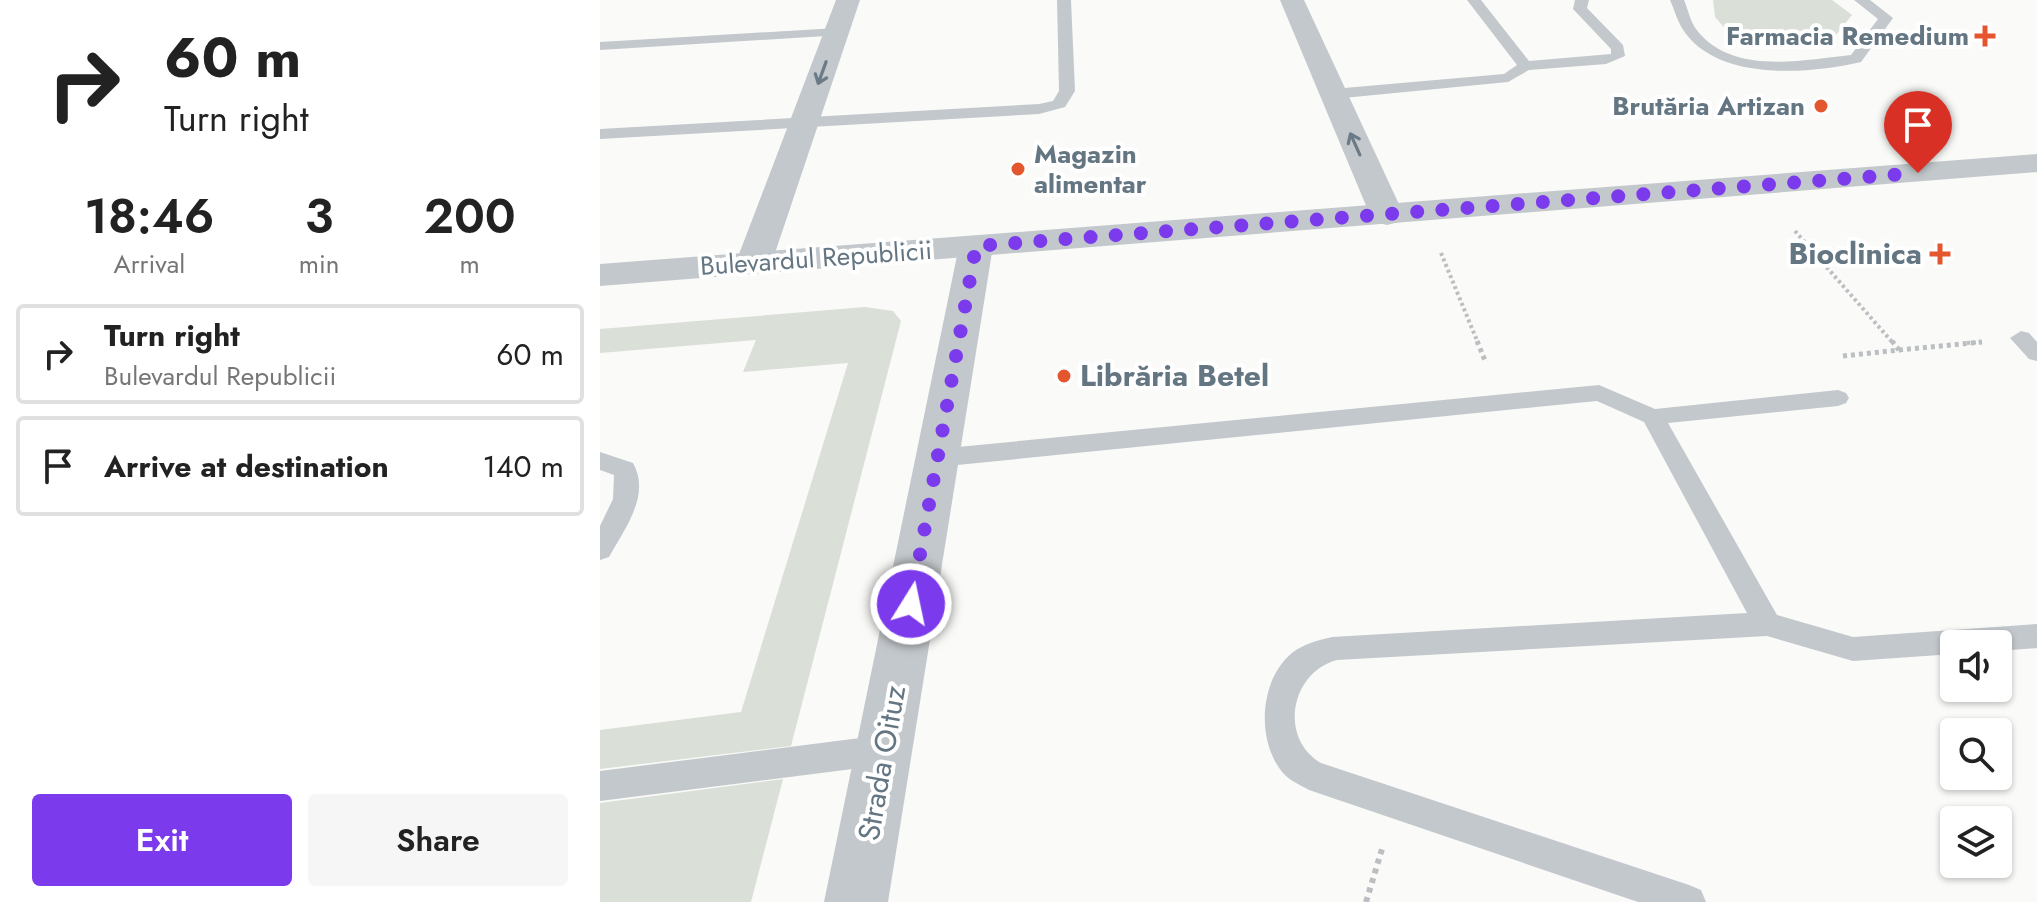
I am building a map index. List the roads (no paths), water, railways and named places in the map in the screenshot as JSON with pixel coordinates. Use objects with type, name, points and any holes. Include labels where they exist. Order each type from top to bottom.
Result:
[{"type":"street","points":[[754,262],[848,0]]},
{"type":"street","points":[[1292,0],[1387,215]]},
{"type":"street","name":"Bulevardul Republicii","points":[[600,275],[1918,173],[2035,148]]},
{"type":"street","points":[[1918,173],[2037,177]]},
{"type":"street","name":"Strada Oituz","points":[[856,902],[976,246]]},
{"type":"lane","points":[[600,134],[1039,109],[1059,104],[1067,91],[1064,0]]},
{"type":"lane","points":[[1474,0],[1525,66]]},
{"type":"lane","points":[[1333,94],[1508,78],[1525,66],[1606,60],[1618,56],[1618,48],[1580,9],[1582,0]]},
{"type":"lane","points":[[1677,0],[1691,32],[1713,54],[1742,63],[1774,65],[1856,59],[1886,18],[1861,0]]},
{"type":"lane","points":[[600,46],[837,32]]},
{"type":"lane","points":[[2021,338],[2037,354]]},
{"type":"lane","points":[[937,458],[1599,393],[1653,417],[1838,398]]},
{"type":"lane","points":[[1653,417],[1767,624]]},
{"type":"lane","points":[[600,461],[624,469],[629,479],[626,497],[600,550]]},
{"type":"lane","points":[[1689,902],[1320,779],[1293,761],[1283,738],[1280,713],[1286,686],[1300,663],[1317,653],[1337,648],[1767,624],[1853,649],[2037,636]]},
{"type":"lane","points":[[600,786],[884,750]]},
{"type":"place","name":"Farmacia Remedium","points":[[1985,36]]},
{"type":"place","name":"Brutăria Artizan","points":[[1821,106]]},
{"type":"place","name":"Magazin alimentar","points":[[1018,169]]},
{"type":"place","name":"Bioclinica","points":[[1940,254]]},
{"type":"place","name":"Librăria Betel","points":[[1064,376]]}]
